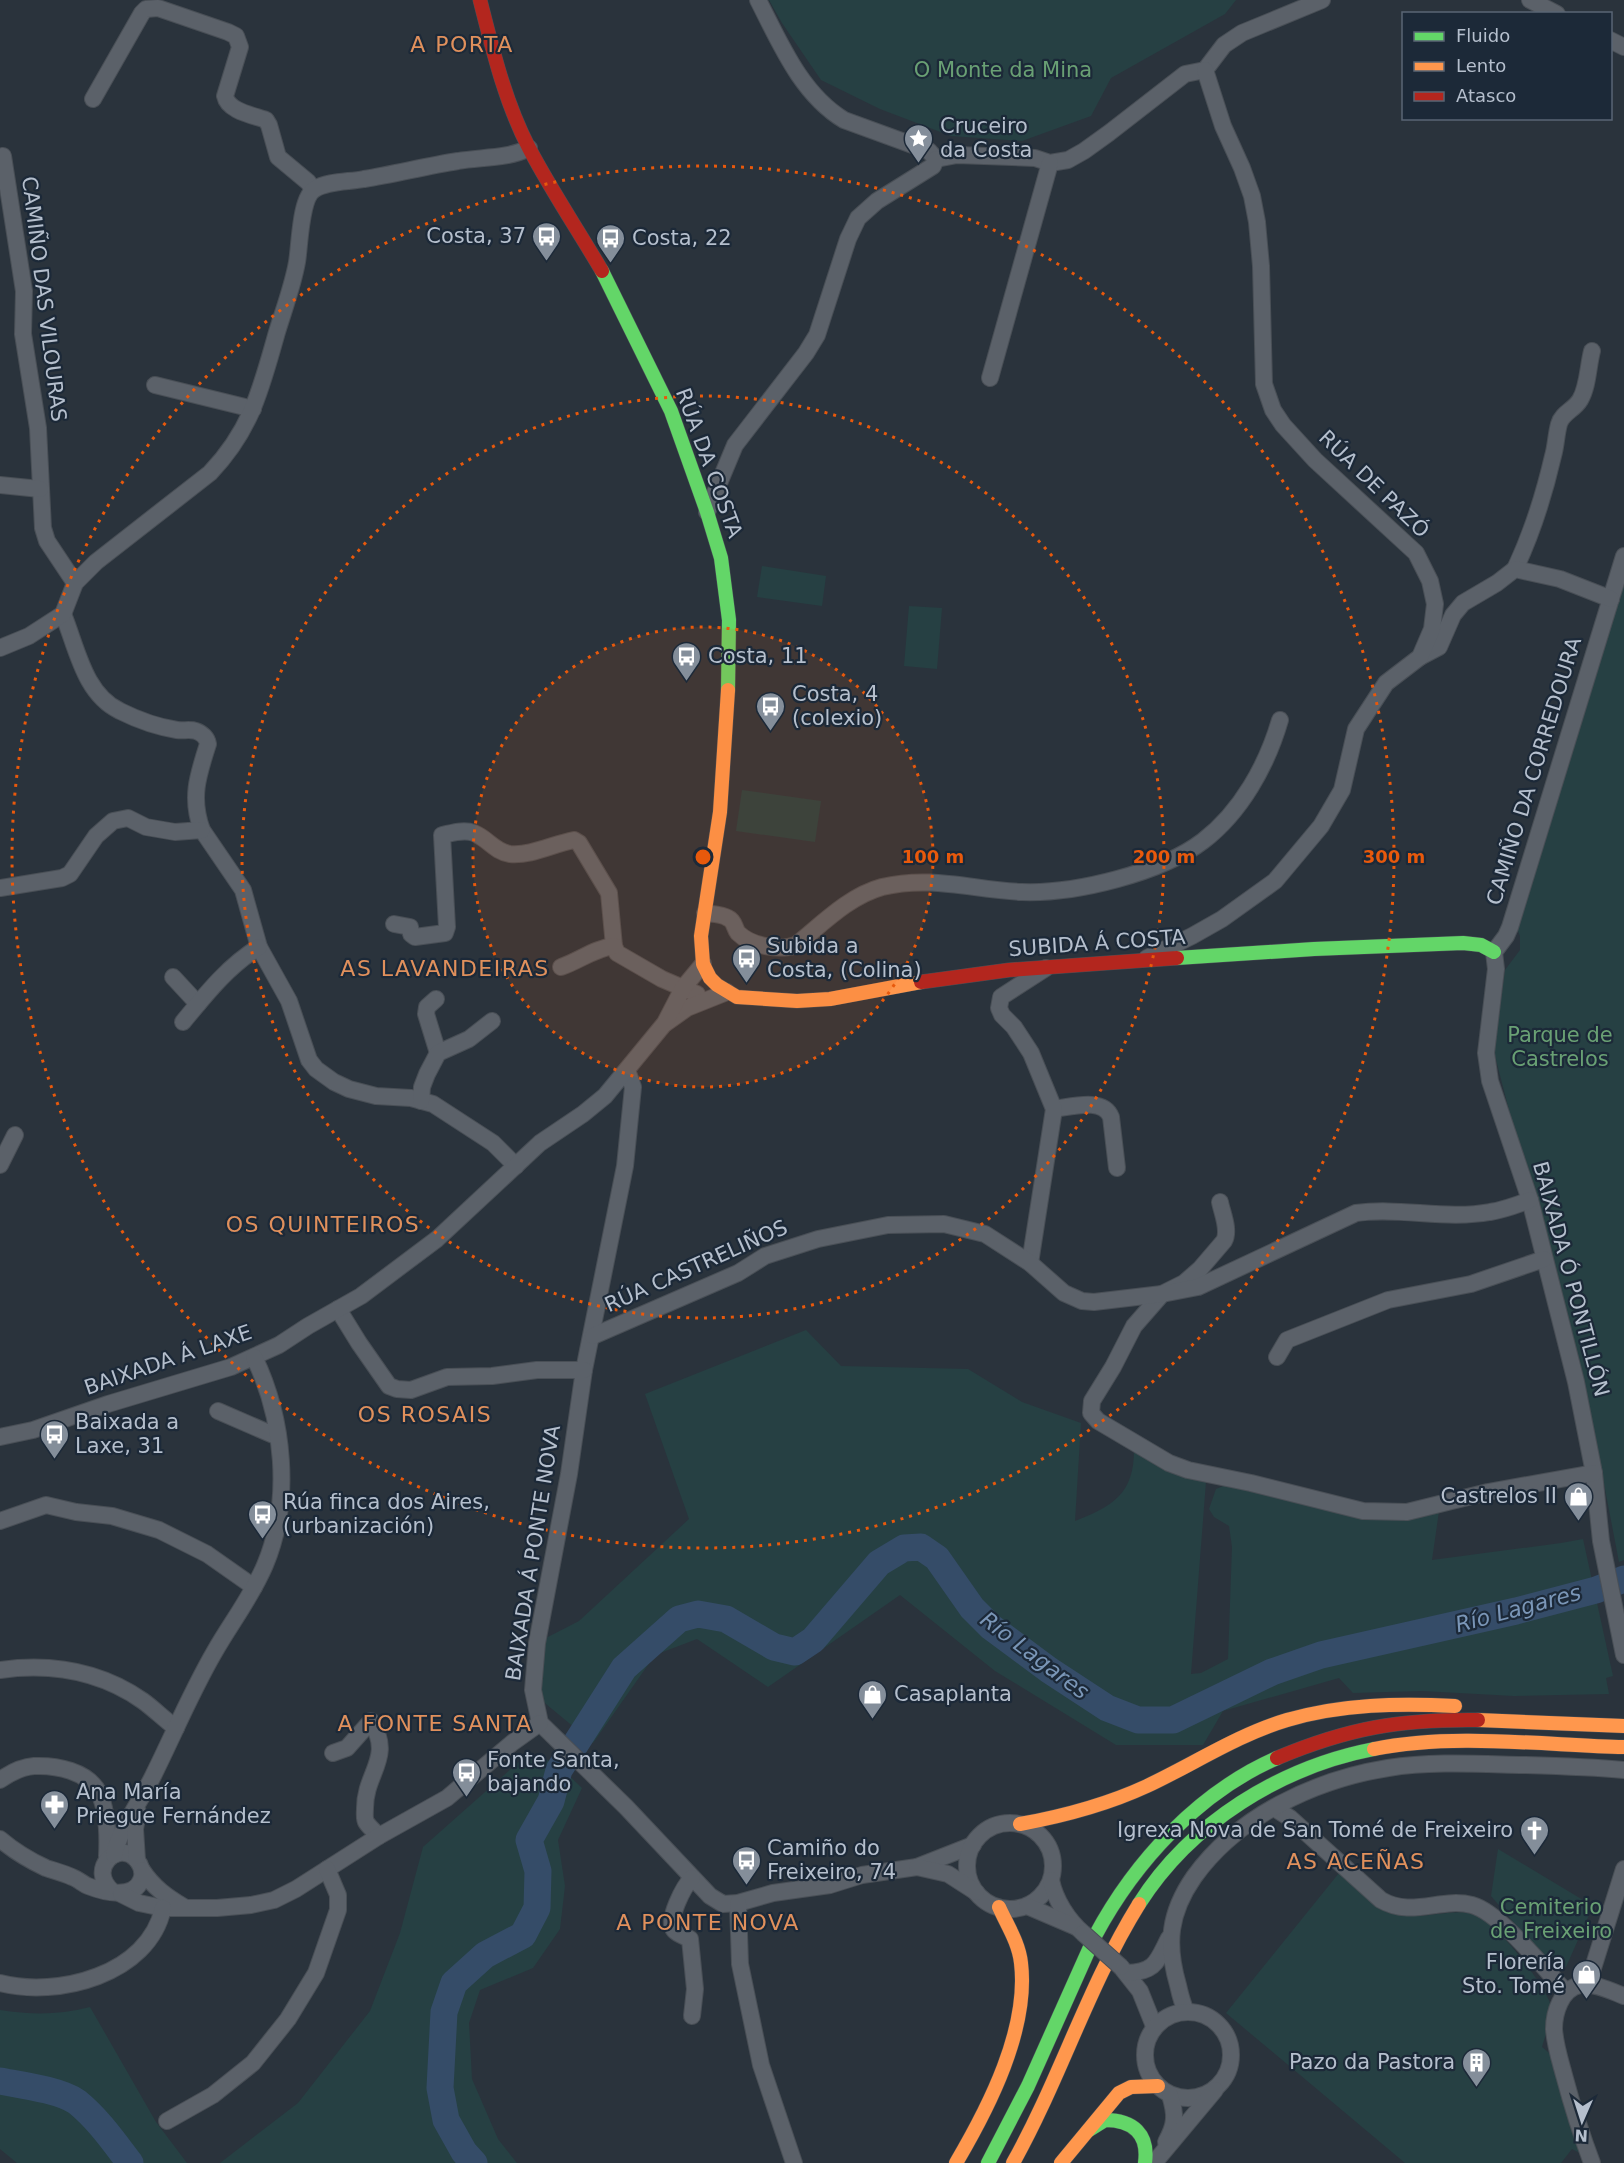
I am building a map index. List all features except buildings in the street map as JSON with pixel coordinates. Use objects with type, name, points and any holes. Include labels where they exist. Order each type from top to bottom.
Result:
[{"type":"main road","name":"RÚA DA COSTA","points":[[480,0],[495,60],[509,102],[529,148],[610,284],[671,411],[721,558],[726,587],[729,647],[727,722],[720,812],[701,936],[707,971]]},
{"type":"main road","name":"SUBIDA Á COSTA","points":[[707,971],[727,992],[749,999],[773,1001],[830,999],[947,977],[1314,949],[1463,943],[1481,945],[1494,952]]},
{"type":"main road","points":[[1020,1824],[1075,1813],[1107,1802],[1146,1787],[1226,1744],[1287,1720],[1348,1707],[1417,1703],[1500,1709],[1552,1723]]},
{"type":"main road","points":[[988,2163],[1011,2122],[1107,1914],[1162,1841],[1198,1807],[1235,1780],[1276,1758],[1324,1738],[1406,1722],[1445,1720],[1624,1726]]},
{"type":"main road","points":[[1013,2163],[1044,2106],[1100,1976],[1124,1928],[1147,1892],[1169,1864],[1195,1837],[1235,1806],[1258,1791],[1310,1766],[1337,1757],[1393,1745],[1462,1741],[1624,1747]]},
{"type":"main road","points":[[956,2163],[992,2093],[1008,2051],[1023,1985],[1021,1961],[999,1907]]},
{"type":"main road","points":[[1061,2163],[1119,2093],[1131,2087],[1164,2091]]},
{"type":"main road","points":[[1089,2130],[1102,2121],[1108,2120],[1131,2124],[1143,2137],[1146,2146],[1145,2163]]},
{"type":"street","points":[[758,0],[795,70],[831,112],[844,120],[929,151],[936,159]]},
{"type":"street","points":[[936,159],[957,155],[1035,158],[1050,163],[1068,160],[1084,151],[1185,74],[1205,70],[1224,45],[1242,33],[1322,0]]},
{"type":"street","points":[[1530,0],[1553,12]]},
{"type":"street","points":[[93,99],[146,9],[158,8],[228,32],[236,36],[240,47],[225,96],[226,102],[231,107],[266,120],[278,158],[308,182],[313,189]]},
{"type":"street","name":"RÚA DE PAZÓ","points":[[1140,962],[1222,919],[1275,880],[1321,826],[1342,790],[1356,729],[1386,683],[1420,657],[1432,629],[1436,604],[1424,567],[1416,553],[1297,442],[1273,410],[1264,384],[1262,362],[1261,266],[1257,222],[1249,187],[1223,126],[1205,70]]},
{"type":"street","points":[[0,648],[29,636],[63,614],[75,583],[96,562],[210,473],[238,440],[253,410],[270,360],[297,263],[306,199],[313,189],[458,160],[522,152],[529,148]]},
{"type":"street","name":"CAMIÑO DAS VILOURAS","points":[[3,156],[24,291],[23,334],[38,428],[42,521],[47,541],[75,583]]},
{"type":"street","points":[[707,512],[735,445],[806,353],[817,335],[848,239],[858,218],[877,201],[933,166],[936,159]]},
{"type":"street","points":[[990,378],[1050,163]]},
{"type":"street","points":[[1420,657],[1438,647],[1453,615],[1463,603],[1497,583],[1515,569],[1526,546],[1542,495],[1553,458],[1559,424],[1562,417],[1579,402],[1592,351]]},
{"type":"street","points":[[155,385],[253,410]]},
{"type":"street","points":[[0,485],[40,489]]},
{"type":"street","name":"CAMIÑO DA CORREDOURA","points":[[1494,952],[1510,927],[1624,556]]},
{"type":"street","points":[[1515,569],[1560,579],[1611,599]]},
{"type":"street","points":[[63,614],[86,674],[97,694],[107,704],[147,723],[178,731],[196,731],[207,739],[208,744],[195,783],[196,803],[202,830],[243,890],[259,947],[288,1001],[309,1060],[316,1069],[349,1089],[376,1096],[411,1098],[433,1104],[493,1143],[516,1166]]},
{"type":"street","points":[[705,913],[728,917],[734,922],[736,931],[744,938],[772,948],[786,948],[796,945],[853,899],[910,881],[934,881],[1022,892],[1065,891],[1145,870],[1203,841],[1230,814],[1242,800],[1272,748],[1280,720]]},
{"type":"street","points":[[0,888],[45,882],[70,874],[96,836],[113,821],[128,818],[146,827],[175,832],[202,830]]},
{"type":"street","points":[[394,924],[410,927],[411,934],[416,937],[445,933],[447,927],[446,891],[442,835],[466,831],[476,834],[500,851],[513,854],[522,854],[574,840],[579,843],[609,892],[614,946],[621,956],[689,997],[727,992]]},
{"type":"street","points":[[561,967],[602,948],[614,946]]},
{"type":"street","points":[[183,1022],[240,959],[259,947]]},
{"type":"street","name":"BAIXADA Ó PONTILLÓN","points":[[1494,952],[1496,969],[1486,1053],[1490,1081],[1530,1200],[1576,1382],[1594,1473],[1602,1548],[1610,1594],[1624,1654]]},
{"type":"street","points":[[1030,1263],[1054,1109],[1031,1053],[999,1008],[1001,997],[1046,968]]},
{"type":"street","name":"BAIXADA Á LAXE","points":[[0,1437],[33,1430],[108,1404],[231,1367],[254,1357],[382,1282],[436,1239],[540,1143],[597,1102],[689,997],[707,971]]},
{"type":"street","points":[[173,977],[198,1004]]},
{"type":"street","points":[[436,999],[427,1008],[426,1014],[438,1053]]},
{"type":"street","points":[[421,1101],[424,1080],[438,1053],[468,1039],[492,1021]]},
{"type":"street","name":"BAIXADA Á PONTE NOVA","points":[[540,1723],[533,1690],[537,1643],[569,1474],[584,1370],[630,1134],[633,1087],[627,1070]]},
{"type":"street","points":[[1054,1109],[1094,1105],[1109,1111],[1117,1168]]},
{"type":"street","points":[[0,1165],[15,1135]]},
{"type":"street","name":"RÚA CASTRELIÑOS","points":[[592,1336],[738,1273],[765,1256],[818,1239],[888,1225],[944,1224],[985,1234],[1030,1263],[1064,1293],[1082,1301],[1094,1302],[1198,1287],[1356,1213],[1372,1211],[1471,1214],[1490,1212],[1530,1200]]},
{"type":"street","points":[[1220,1202],[1227,1236],[1192,1276],[1175,1289],[1162,1294],[1134,1326],[1092,1401],[1091,1413],[1098,1421],[1169,1462],[1188,1470],[1363,1511],[1407,1512],[1488,1492],[1594,1473]]},
{"type":"street","points":[[1277,1357],[1287,1340],[1388,1300],[1471,1284],[1544,1259]]},
{"type":"street","points":[[338,1309],[389,1386],[397,1389],[411,1390],[447,1377],[492,1376],[537,1370],[584,1370]]},
{"type":"street","points":[[254,1357],[268,1390],[278,1437],[280,1471],[278,1515],[271,1549],[254,1587],[215,1652],[108,1861],[102,1877],[105,1885],[139,1903],[163,1908],[217,1908],[274,1900],[296,1889],[379,1836],[447,1798],[512,1743],[540,1723],[579,1760],[710,1896],[723,1904],[738,1903],[773,1893],[830,1885],[862,1875],[917,1867],[972,1845]]},
{"type":"street","points":[[218,1411],[278,1437]]},
{"type":"street","points":[[0,1521],[46,1505],[76,1512],[112,1516],[159,1530],[207,1554],[254,1587]]},
{"type":"street","points":[[0,1670],[21,1667],[56,1667],[90,1674],[122,1688],[176,1728]]},
{"type":"street","points":[[333,1753],[347,1748],[371,1721],[379,1734],[381,1751],[365,1797],[365,1817],[367,1823],[379,1836]]},
{"type":"street","points":[[1124,1970],[1144,1972],[1157,1962],[1170,1937],[1175,1915],[1189,1885],[1206,1861],[1239,1829],[1274,1808],[1314,1789],[1351,1776],[1388,1768],[1433,1764],[1624,1770]]},
{"type":"street","points":[[0,1780],[10,1773],[33,1766],[62,1768],[85,1776],[98,1791],[105,1814],[108,1861]]},
{"type":"street","points":[[0,1839],[16,1852],[89,1887],[130,1892],[142,1879],[135,1829],[140,1802]]},
{"type":"street","points":[[1274,1808],[1290,1818],[1389,1904],[1416,1908],[1470,1905],[1495,1917],[1566,1992]]},
{"type":"street","points":[[917,1867],[948,1874],[986,1901],[999,1907],[1013,1909],[1027,1906],[1042,1895],[1051,1880],[1054,1862],[1048,1845],[1036,1831],[1020,1824],[1002,1824],[990,1828],[972,1845],[968,1861],[969,1877],[976,1892]]},
{"type":"street","points":[[72,1877],[92,1875],[108,1861],[123,1853],[131,1855],[150,1882],[184,1907]]},
{"type":"street","points":[[167,2121],[213,2095],[253,2063],[288,2019],[316,1973],[338,1910],[338,1895],[327,1869]]},
{"type":"street","points":[[1588,1984],[1624,1869]]},
{"type":"street","points":[[692,1878],[677,1902],[672,1926],[674,1932],[690,1940],[692,1947],[695,1989],[692,2016]]},
{"type":"street","points":[[1051,1880],[1054,1894],[1080,1930],[1124,1970],[1140,1991],[1154,2026]]},
{"type":"street","points":[[738,1903],[740,1964],[760,2065],[794,2163]]},
{"type":"street","points":[[1027,1906],[1046,1912],[1080,1930]]},
{"type":"street","points":[[0,1983],[18,1988],[53,1988],[81,1983],[105,1973],[144,1945],[157,1926],[163,1908]]},
{"type":"street","points":[[1170,1937],[1171,1964],[1186,2011]]},
{"type":"street","points":[[1592,2163],[1579,2128],[1556,2044],[1554,2027],[1558,2008],[1566,1992],[1578,1985],[1588,1984],[1624,1996]]},
{"type":"street","points":[[1186,2011],[1201,2013],[1214,2020],[1224,2031],[1230,2044],[1231,2059],[1227,2074],[1152,2163],[1174,2128],[1175,2109],[1164,2091],[1149,2076],[1144,2050],[1147,2038],[1154,2026],[1168,2015],[1186,2011]]},
{"type":"street","points":[[1164,2091],[1187,2098],[1204,2095],[1218,2086]]},
{"type":"green space","name":"O Monte da Mina","points":[[769,0],[1236,0],[1225,14],[1111,78],[1091,116],[1022,141],[951,136],[880,109],[821,80]]},
{"type":"green space","points":[[762,566],[826,576],[822,606],[757,597]]},
{"type":"green space","name":"Parque de Castrelos","points":[[1624,575],[1624,1560],[1619,1562],[1600,1463],[1494,1052],[1505,970],[1520,950],[1520,936],[1516,926]]},
{"type":"green space","points":[[909,606],[942,608],[937,669],[904,666]]},
{"type":"green space","points":[[742,790],[821,801],[815,842],[736,831]]},
{"type":"green space","points":[[806,1330],[841,1366],[968,1369],[1022,1402],[1081,1423],[1075,1521],[1101,1510],[1120,1496],[1131,1476],[1134,1447],[1173,1470],[1206,1482],[1191,1674],[1201,1673],[1228,1659],[1232,1547],[1229,1526],[1214,1517],[1209,1509],[1216,1489],[1228,1484],[1319,1507],[1439,1511],[1432,1560],[1583,1539],[1613,1676],[1606,1678],[1609,1694],[1514,1696],[1422,1691],[1353,1693],[1339,1678],[1223,1711],[1203,1745],[1116,1745],[995,1671],[900,1595],[768,1687],[697,1639],[655,1655],[593,1743],[540,1699],[544,1639],[579,1621],[689,1519],[645,1394]]},
{"type":"green space","points":[[529,1753],[557,1764],[582,1788],[558,1840],[565,1886],[560,1929],[533,1968],[480,1990],[469,2023],[472,2079],[498,2139],[517,2163],[220,2163],[298,2103],[370,2011],[400,1933],[423,1847]]},
{"type":"green space","name":"Cemiterio de Freixeiro","points":[[1498,1849],[1593,1906],[1566,1967],[1554,1970],[1491,1896]]},
{"type":"green space","points":[[1339,1873],[1385,1911],[1407,1916],[1462,1912],[1481,1917],[1517,1953],[1540,1984],[1551,2006],[1550,2021],[1542,2047],[1554,2057],[1582,2154],[1572,2149],[1561,2163],[1405,2163],[1226,2013]]},
{"type":"green space","points":[[90,2007],[156,2122],[187,2163],[17,2163],[0,2149],[0,2010],[45,2013],[67,2012]]},
{"type":"waterway","name":"Río Lagares","points":[[474,2163],[464,2152],[446,2120],[440,2088],[444,2012],[454,1983],[485,1955],[523,1935],[537,1908],[538,1871],[529,1840],[551,1801],[559,1770],[624,1668],[679,1619],[698,1614],[726,1619],[774,1647],[795,1652],[813,1640],[879,1563],[904,1548],[921,1547],[937,1558],[972,1608],[991,1627],[1049,1670],[1107,1708],[1138,1720],[1173,1720],[1272,1672],[1321,1655],[1516,1611],[1596,1590],[1624,1579]]},
{"type":"waterway","name":"Río Lagares","points":[[0,2081],[51,2091],[77,2102],[99,2123],[130,2163]]},
{"type":"traffic: fast","points":[[602,271],[671,411],[721,558],[729,620],[728,690]]},
{"type":"traffic: fast","points":[[1177,958],[1314,949],[1463,943],[1481,945],[1494,952]]},
{"type":"traffic: fast","points":[[1139,1904],[1160,1875],[1185,1848],[1241,1802],[1305,1769],[1339,1757],[1374,1749]]},
{"type":"traffic: fast","points":[[988,2163],[1028,2086],[1095,1936],[1129,1881],[1172,1832],[1196,1809],[1248,1772],[1277,1758]]},
{"type":"traffic: fast","points":[[1089,2130],[1105,2120],[1131,2126],[1137,2131],[1144,2144],[1145,2163]]},
{"type":"traffic: slow","points":[[728,690],[720,812],[701,936],[703,964],[710,978],[737,997],[797,1001],[830,999],[921,982]]},
{"type":"traffic: slow","points":[[1020,1824],[1116,1799],[1147,1786],[1216,1750],[1287,1720],[1329,1711],[1371,1706],[1455,1706]]},
{"type":"traffic: slow","points":[[1478,1720],[1624,1726]]},
{"type":"traffic: slow","points":[[1374,1749],[1404,1744],[1467,1741],[1624,1747]]},
{"type":"traffic: slow","points":[[1013,2163],[1045,2099],[1104,1967],[1139,1904]]},
{"type":"traffic: slow","points":[[956,2163],[1004,2067],[1019,2014],[1022,1988],[1020,1956],[999,1907]]},
{"type":"traffic: slow","points":[[1061,2163],[1119,2093],[1131,2087],[1158,2086]]},
{"type":"traffic: jam","points":[[480,0],[500,76],[521,131],[546,179],[602,271]]},
{"type":"traffic: jam","points":[[921,982],[1009,970],[1177,958]]},
{"type":"traffic: jam","points":[[1277,1758],[1328,1739],[1375,1727],[1424,1721],[1478,1720]]},
{"type":"place","name":"Cruceiro da Costa","points":[[919,164]]},
{"type":"place","name":"Costa, 37","points":[[547,262]]},
{"type":"place","name":"Costa, 22","points":[[611,264]]},
{"type":"place","name":"Costa, 11","points":[[687,682]]},
{"type":"place","name":"Costa, 4 (colexio)","points":[[771,732]]},
{"type":"place","name":"Subida a Costa, (Colina)","points":[[746,984]]},
{"type":"place","name":"Baixada a Laxe, 31","points":[[54,1460]]},
{"type":"place","name":"Castrelos II","points":[[1578,1522]]},
{"type":"place","name":"Rúa finca dos Aires, (urbanización)","points":[[262,1540]]},
{"type":"place","name":"Casaplanta","points":[[873,1720]]},
{"type":"place","name":"Fonte Santa, bajando","points":[[466,1798]]},
{"type":"place","name":"Ana María Priegue Fernández","points":[[55,1830]]},
{"type":"place","name":"Igrexa Nova de San Tomé de Freixeiro","points":[[1534,1856]]},
{"type":"place","name":"Camiño do Freixeiro, 74","points":[[746,1886]]},
{"type":"place","name":"Florería Sto. Tomé","points":[[1586,2000]]},
{"type":"place","name":"Pazo da Pastora","points":[[1476,2088]]},
{"type":"district","name":"A PORTA","points":[[462,44]]},
{"type":"district","name":"AS LAVANDEIRAS","points":[[445,968]]},
{"type":"district","name":"OS QUINTEIROS","points":[[323,1224]]},
{"type":"district","name":"OS ROSAIS","points":[[425,1414]]},
{"type":"district","name":"A FONTE SANTA","points":[[435,1723]]},
{"type":"district","name":"AS ACEÑAS","points":[[1356,1861]]},
{"type":"district","name":"A PONTE NOVA","points":[[708,1922]]}]
